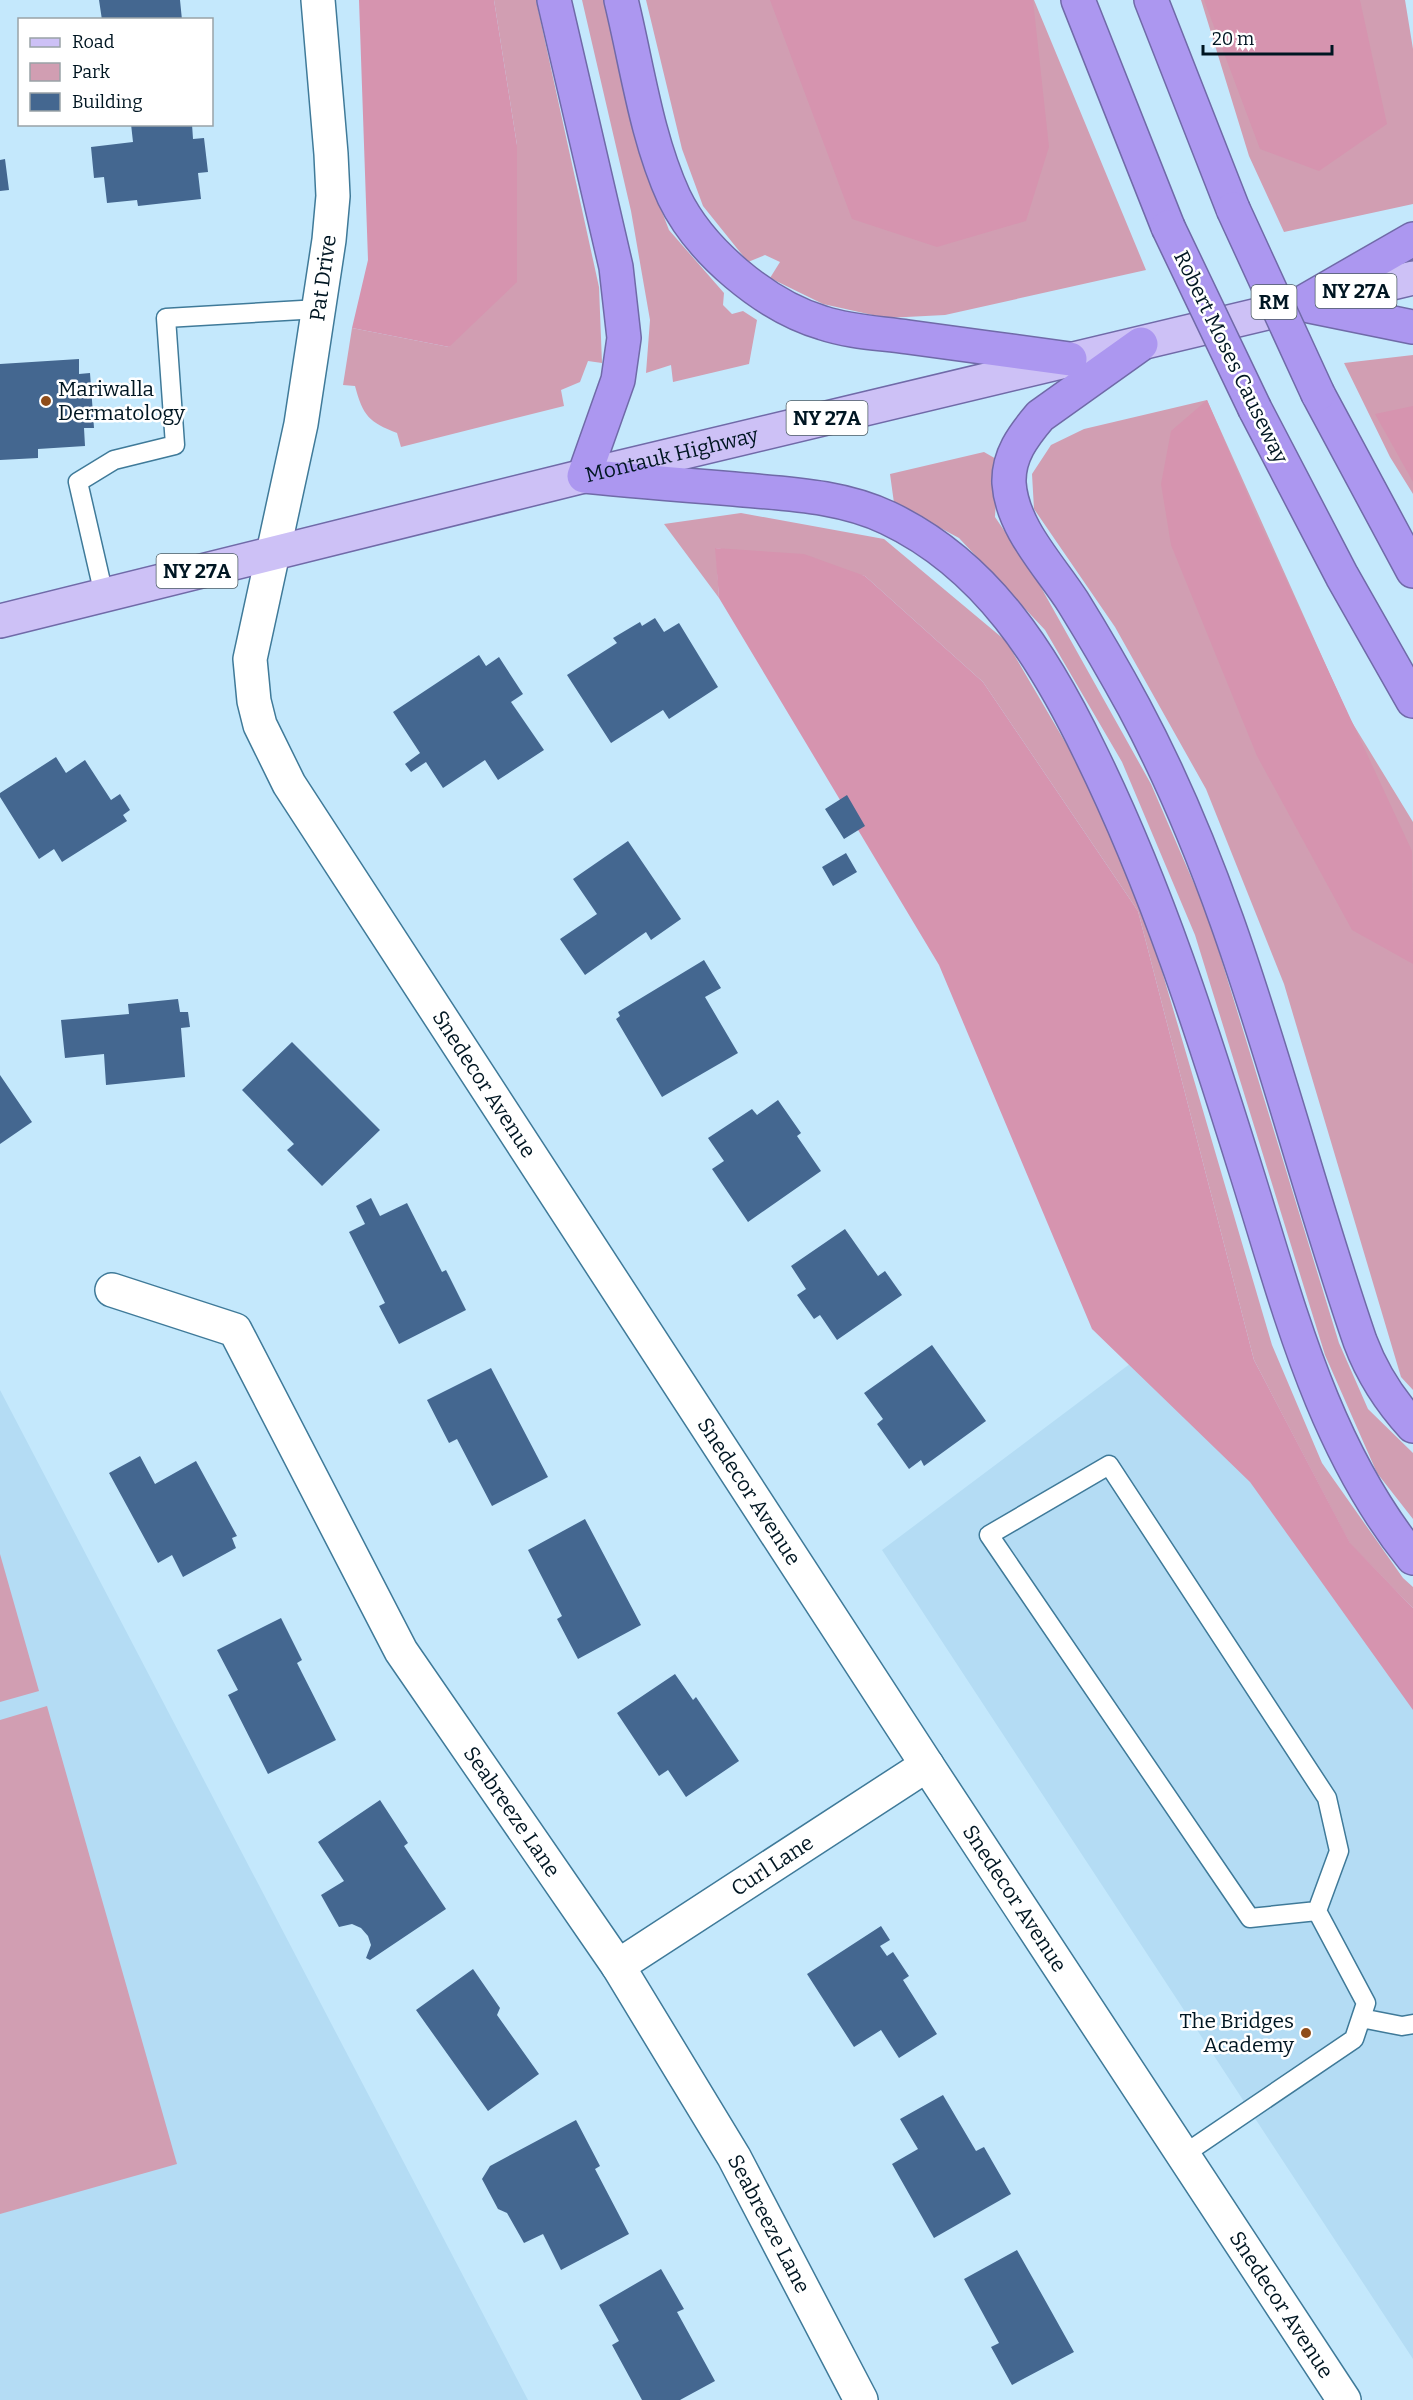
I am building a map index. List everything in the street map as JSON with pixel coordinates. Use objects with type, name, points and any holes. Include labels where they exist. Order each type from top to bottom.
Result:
[{"type":"highway","points":[[554,0],[616,267],[624,338],[618,380],[584,476],[796,495],[860,507],[888,518],[916,534],[966,569],[1029,641],[1069,709],[1113,798],[1160,910],[1189,989],[1313,1381],[1348,1461],[1371,1501],[1413,1558]]},
{"type":"highway","points":[[621,0],[656,144],[673,195],[702,242],[744,279],[769,297],[821,323],[1070,359]]},
{"type":"highway","name":"Robert Moses Causeway","points":[[1078,0],[1168,228],[1255,409],[1342,576],[1413,701]]},
{"type":"highway","name":"RM","points":[[1151,0],[1233,209],[1318,393],[1413,571]]},
{"type":"highway","points":[[1300,304],[1413,238]]},
{"type":"highway","points":[[1300,304],[1413,327]]},
{"type":"highway","points":[[1141,344],[1040,416],[1026,431],[1010,466],[1011,496],[1020,524],[1074,604],[1135,708],[1179,801],[1254,998],[1360,1341],[1369,1365],[1384,1391],[1413,1426]]},
{"type":"main road","name":"Montauk Highway","points":[[0,621],[584,476],[1413,278]]},
{"type":"street","name":"Pat Drive","points":[[273,552],[301,424],[330,240],[333,196],[318,0]]},
{"type":"street","name":"Snedecor Avenue","points":[[273,552],[249,659],[254,701],[260,725],[278,765],[927,1765],[1344,2400]]},
{"type":"street","name":"Seabreeze Lane","points":[[112,1290],[235,1330],[402,1651],[618,1966],[734,2157],[861,2400]]},
{"type":"street","name":"Curl Lane","points":[[618,1966],[927,1765]]},
{"type":"lane","points":[[104,595],[78,482],[114,460],[175,445],[166,318],[319,309]]},
{"type":"lane","points":[[1183,2155],[1354,2039],[1366,2003],[1317,1911],[1339,1851],[1327,1798],[1109,1465],[989,1535],[1250,1918],[1317,1911]]},
{"type":"lane","points":[[1361,2018],[1402,2026],[1413,2024]]},
{"type":"shaded area","points":[[359,0],[494,0],[517,145],[517,282],[449,347],[352,328],[368,260]]},
{"type":"shaded area","points":[[770,0],[1033,0],[1049,147],[1026,221],[937,247],[852,219]]},
{"type":"shaded area","points":[[1204,0],[1360,0],[1387,124],[1319,171],[1260,149]]},
{"type":"shaded area","points":[[1207,400],[1257,517],[1412,851],[1413,964],[1352,930],[1257,756],[1171,545],[1161,484],[1171,431]]},
{"type":"shaded area","points":[[1413,406],[1413,482],[1375,414]]},
{"type":"shaded area","points":[[715,548],[804,554],[865,576],[983,682],[1138,911],[1254,1360],[1350,1543],[1413,1608],[1413,1710],[1250,1482],[1092,1329],[939,965],[719,598]]},
{"type":"shaded area","name":"The Bridges Academy","points":[[1171,1333],[1413,1706],[1413,2359],[882,1550]]},
{"type":"shaded area","points":[[0,1390],[528,2400],[0,2400]]},
{"type":"green space","points":[[494,0],[536,0],[599,287],[602,363],[588,361],[580,382],[561,390],[564,406],[401,447],[397,433],[368,417],[355,386],[343,385],[352,328],[449,347],[517,145]]},
{"type":"green space","points":[[582,0],[604,0],[641,157],[669,230],[724,293],[723,305],[732,314],[743,311],[757,320],[749,364],[673,382],[671,365],[646,373],[650,320],[631,211]]},
{"type":"green space","points":[[646,0],[1034,0],[1146,270],[945,315],[886,318],[823,304],[770,278],[780,262],[765,255],[748,262],[703,206],[682,149]]},
{"type":"green space","points":[[1201,0],[1405,0],[1413,49],[1413,204],[1284,232],[1249,156]]},
{"type":"green space","points":[[1413,355],[1413,494],[1390,457],[1344,363]]},
{"type":"green space","points":[[1207,400],[1350,719],[1413,822],[1413,1390],[1401,1377],[1284,984],[1206,789],[1115,627],[1034,509],[1032,474],[1051,445],[1084,429]]},
{"type":"green space","points":[[984,452],[998,460],[995,517],[1033,573],[1151,784],[1208,916],[1339,1343],[1368,1409],[1413,1453],[1413,1519],[1377,1473],[1325,1355],[1195,935],[1122,762],[1045,630],[959,538],[894,503],[890,474]]},
{"type":"green space","points":[[741,513],[884,539],[1006,641],[1078,764],[1141,900],[1272,1345],[1322,1463],[1403,1578],[1413,1587],[1413,1608],[1350,1544],[1254,1360],[1138,911],[983,682],[865,576],[716,548],[719,598],[664,524]]},
{"type":"green space","points":[[0,1554],[39,1691],[0,1702]]},
{"type":"green space","points":[[47,1706],[177,2164],[0,2214],[0,1720]]},
{"type":"building","points":[[99,0],[180,0],[182,18],[102,18]]},
{"type":"building","points":[[131,126],[192,126],[193,139],[204,138],[208,172],[198,173],[201,199],[138,206],[137,200],[107,203],[104,177],[94,178],[91,147],[133,142]]},
{"type":"building","points":[[5,159],[9,190],[0,191],[0,160]]},
{"type":"building","name":"Mariwalla Dermatology","points":[[79,359],[79,374],[90,373],[94,428],[84,428],[85,446],[38,449],[38,458],[0,460],[0,364]]},
{"type":"building","points":[[655,618],[664,632],[679,623],[718,687],[669,719],[663,710],[611,743],[567,675],[617,643],[613,638],[640,622],[642,626]]},
{"type":"building","points":[[479,655],[486,666],[499,657],[523,694],[511,702],[544,750],[498,780],[485,760],[443,788],[426,762],[411,772],[405,764],[420,753],[393,712]]},
{"type":"building","points":[[56,757],[66,773],[85,760],[111,800],[120,794],[130,810],[123,815],[127,821],[62,862],[54,849],[39,859],[0,797],[0,793]]},
{"type":"building","points":[[847,795],[865,826],[844,839],[825,809]]},
{"type":"building","points":[[628,841],[681,919],[651,940],[646,932],[585,975],[560,939],[597,914],[573,879]]},
{"type":"building","points":[[846,853],[857,872],[833,886],[822,867]]},
{"type":"building","points":[[704,960],[721,988],[705,997],[738,1053],[662,1097],[616,1019],[620,1016],[618,1012]]},
{"type":"building","points":[[178,999],[180,1012],[188,1012],[190,1027],[181,1028],[185,1077],[106,1085],[104,1054],[65,1058],[61,1020],[129,1014],[128,1004]]},
{"type":"building","points":[[292,1042],[380,1130],[322,1186],[287,1150],[294,1144],[242,1090]]},
{"type":"building","points":[[0,1075],[32,1122],[0,1144]]},
{"type":"building","points":[[778,1100],[801,1133],[797,1136],[821,1171],[748,1222],[712,1169],[724,1161],[708,1138],[752,1109],[757,1115]]},
{"type":"building","points":[[371,1198],[380,1216],[407,1203],[442,1272],[446,1270],[466,1310],[399,1344],[379,1306],[385,1303],[349,1232],[365,1224],[356,1206]]},
{"type":"building","points":[[845,1229],[878,1276],[885,1271],[902,1295],[837,1340],[820,1315],[814,1319],[797,1295],[806,1289],[791,1266]]},
{"type":"building","points":[[932,1345],[986,1421],[924,1466],[921,1460],[909,1469],[877,1424],[883,1419],[864,1393]]},
{"type":"building","points":[[491,1368],[548,1477],[492,1506],[457,1439],[449,1443],[427,1400]]},
{"type":"building","points":[[140,1456],[155,1484],[196,1461],[237,1536],[232,1538],[236,1548],[183,1577],[172,1555],[158,1563],[109,1473]]},
{"type":"building","points":[[585,1519],[641,1625],[578,1659],[557,1619],[562,1616],[528,1550]]},
{"type":"building","points":[[281,1618],[302,1660],[297,1663],[336,1740],[268,1774],[228,1695],[238,1690],[217,1650]]},
{"type":"building","points":[[675,1674],[693,1700],[696,1697],[739,1761],[686,1797],[668,1770],[659,1776],[617,1713]]},
{"type":"building","points":[[380,1800],[408,1843],[404,1846],[446,1909],[370,1960],[366,1958],[371,1945],[368,1936],[361,1928],[352,1924],[339,1927],[321,1895],[344,1881],[318,1842]]},
{"type":"building","points":[[881,1926],[890,1940],[880,1946],[887,1956],[893,1952],[909,1976],[903,1980],[937,2034],[899,2058],[881,2030],[854,2047],[807,1974]]},
{"type":"building","points":[[473,1969],[500,2008],[497,2015],[539,2074],[488,2111],[416,2010]]},
{"type":"building","points":[[943,2095],[976,2151],[984,2147],[1011,2194],[934,2238],[892,2164],[918,2149],[900,2119]]},
{"type":"building","points":[[576,2120],[600,2166],[595,2169],[629,2234],[561,2270],[543,2234],[524,2243],[507,2213],[498,2209],[482,2179],[490,2166]]},
{"type":"building","points":[[1017,2250],[1074,2352],[1012,2385],[991,2347],[999,2343],[964,2279]]},
{"type":"building","points":[[661,2269],[684,2309],[677,2312],[715,2381],[680,2400],[642,2400],[612,2345],[619,2341],[599,2305]]},
{"type":"place","name":"Mariwalla Dermatology","points":[[46,401]]},
{"type":"place","name":"The Bridges Academy","points":[[1306,2033]]}]
